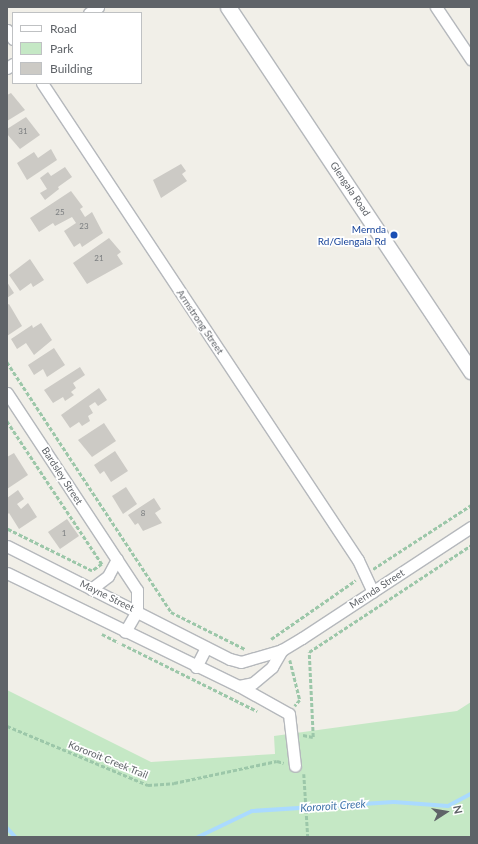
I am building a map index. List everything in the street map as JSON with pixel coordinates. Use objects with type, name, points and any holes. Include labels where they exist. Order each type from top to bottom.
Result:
[{"type":"street","name":"Glengala Road","points":[[228,7],[471,371]]},
{"type":"street","points":[[436,7],[471,59]]},
{"type":"street","name":"Armstrong Street","points":[[43,84],[377,589]]},
{"type":"street","name":"Bardsley Street","points":[[7,393],[137,590],[137,611],[125,632]]},
{"type":"street","name":"Mernda Street","points":[[282,650],[471,527]]},
{"type":"street","name":"Mayne Street","points":[[7,546],[206,647],[241,662],[282,650]]},
{"type":"street","points":[[91,589],[108,576],[117,559]]},
{"type":"street","points":[[7,573],[196,667],[239,686],[289,714],[295,766]]},
{"type":"street","points":[[196,667],[206,647]]},
{"type":"street","points":[[239,686],[253,682],[272,667],[282,650]]},
{"type":"path","points":[[7,362],[171,612],[250,652]]},
{"type":"path","points":[[7,421],[102,564],[92,571],[7,529]]},
{"type":"path","points":[[265,642],[271,639],[293,664],[300,700],[289,714]]},
{"type":"path","name":"Kororoit Creek Trail","points":[[7,726],[148,785],[174,783],[277,760]]},
{"type":"path","points":[[305,787],[308,837]]},
{"type":"green space","points":[[7,690],[151,762],[275,754],[274,736],[457,711],[471,702],[471,837],[7,837]]},
{"type":"building","points":[[11,93],[25,110],[7,121],[7,95]]},
{"type":"building","points":[[26,117],[40,135],[20,149],[7,134],[7,129]]},
{"type":"building","points":[[51,149],[57,160],[27,180],[17,163],[34,152],[38,158]]},
{"type":"building","points":[[181,164],[186,171],[182,174],[187,181],[161,198],[153,180]]},
{"type":"building","points":[[65,167],[72,177],[58,187],[59,189],[45,200],[40,193],[47,189],[40,178],[48,172],[51,176]]},
{"type":"building","points":[[71,191],[83,207],[80,209],[85,217],[92,212],[103,233],[82,247],[80,243],[74,247],[64,231],[76,223],[72,217],[55,226],[53,223],[39,232],[30,218]]},
{"type":"building","points":[[109,238],[121,252],[117,255],[123,264],[87,284],[73,263]]},
{"type":"building","points":[[30,259],[44,280],[33,287],[31,283],[20,291],[9,275]]},
{"type":"building","points":[[7,282],[14,293],[7,298]]},
{"type":"building","points":[[9,304],[22,326],[7,336],[7,305]]},
{"type":"building","points":[[41,323],[52,340],[34,355],[26,343],[17,349],[11,339],[32,325],[33,328]]},
{"type":"building","points":[[54,348],[65,365],[47,377],[43,369],[34,375],[28,365]]},
{"type":"building","points":[[80,367],[85,375],[73,383],[76,388],[71,392],[74,395],[65,401],[63,397],[53,403],[44,390]]},
{"type":"building","points":[[99,388],[107,400],[98,406],[95,402],[89,406],[93,413],[88,416],[90,421],[82,426],[79,422],[70,428],[61,415]]},
{"type":"building","points":[[104,423],[116,441],[92,457],[78,440]]},
{"type":"building","points":[[115,451],[128,471],[111,482],[104,471],[100,474],[94,465]]},
{"type":"building","points":[[14,453],[28,475],[7,489],[7,457]]},
{"type":"building","points":[[126,487],[137,504],[123,514],[112,496]]},
{"type":"building","points":[[18,490],[24,499],[17,504],[21,509],[28,503],[37,517],[19,529],[9,513],[7,515],[7,498]]},
{"type":"building","points":[[154,498],[161,509],[155,513],[162,523],[143,531],[138,523],[135,525],[128,515]]},
{"type":"building","points":[[67,519],[79,536],[60,549],[48,532]]},
{"type":"waterway","name":"Kororoit Creek","points":[[198,837],[252,811],[394,802],[448,806],[471,794]]},
{"type":"waterway","name":"Kororoit Creek","points":[[7,828],[15,837]]},
{"type":"place","name":"Mernda Rd/Glengala Rd","points":[[394,235]]}]
